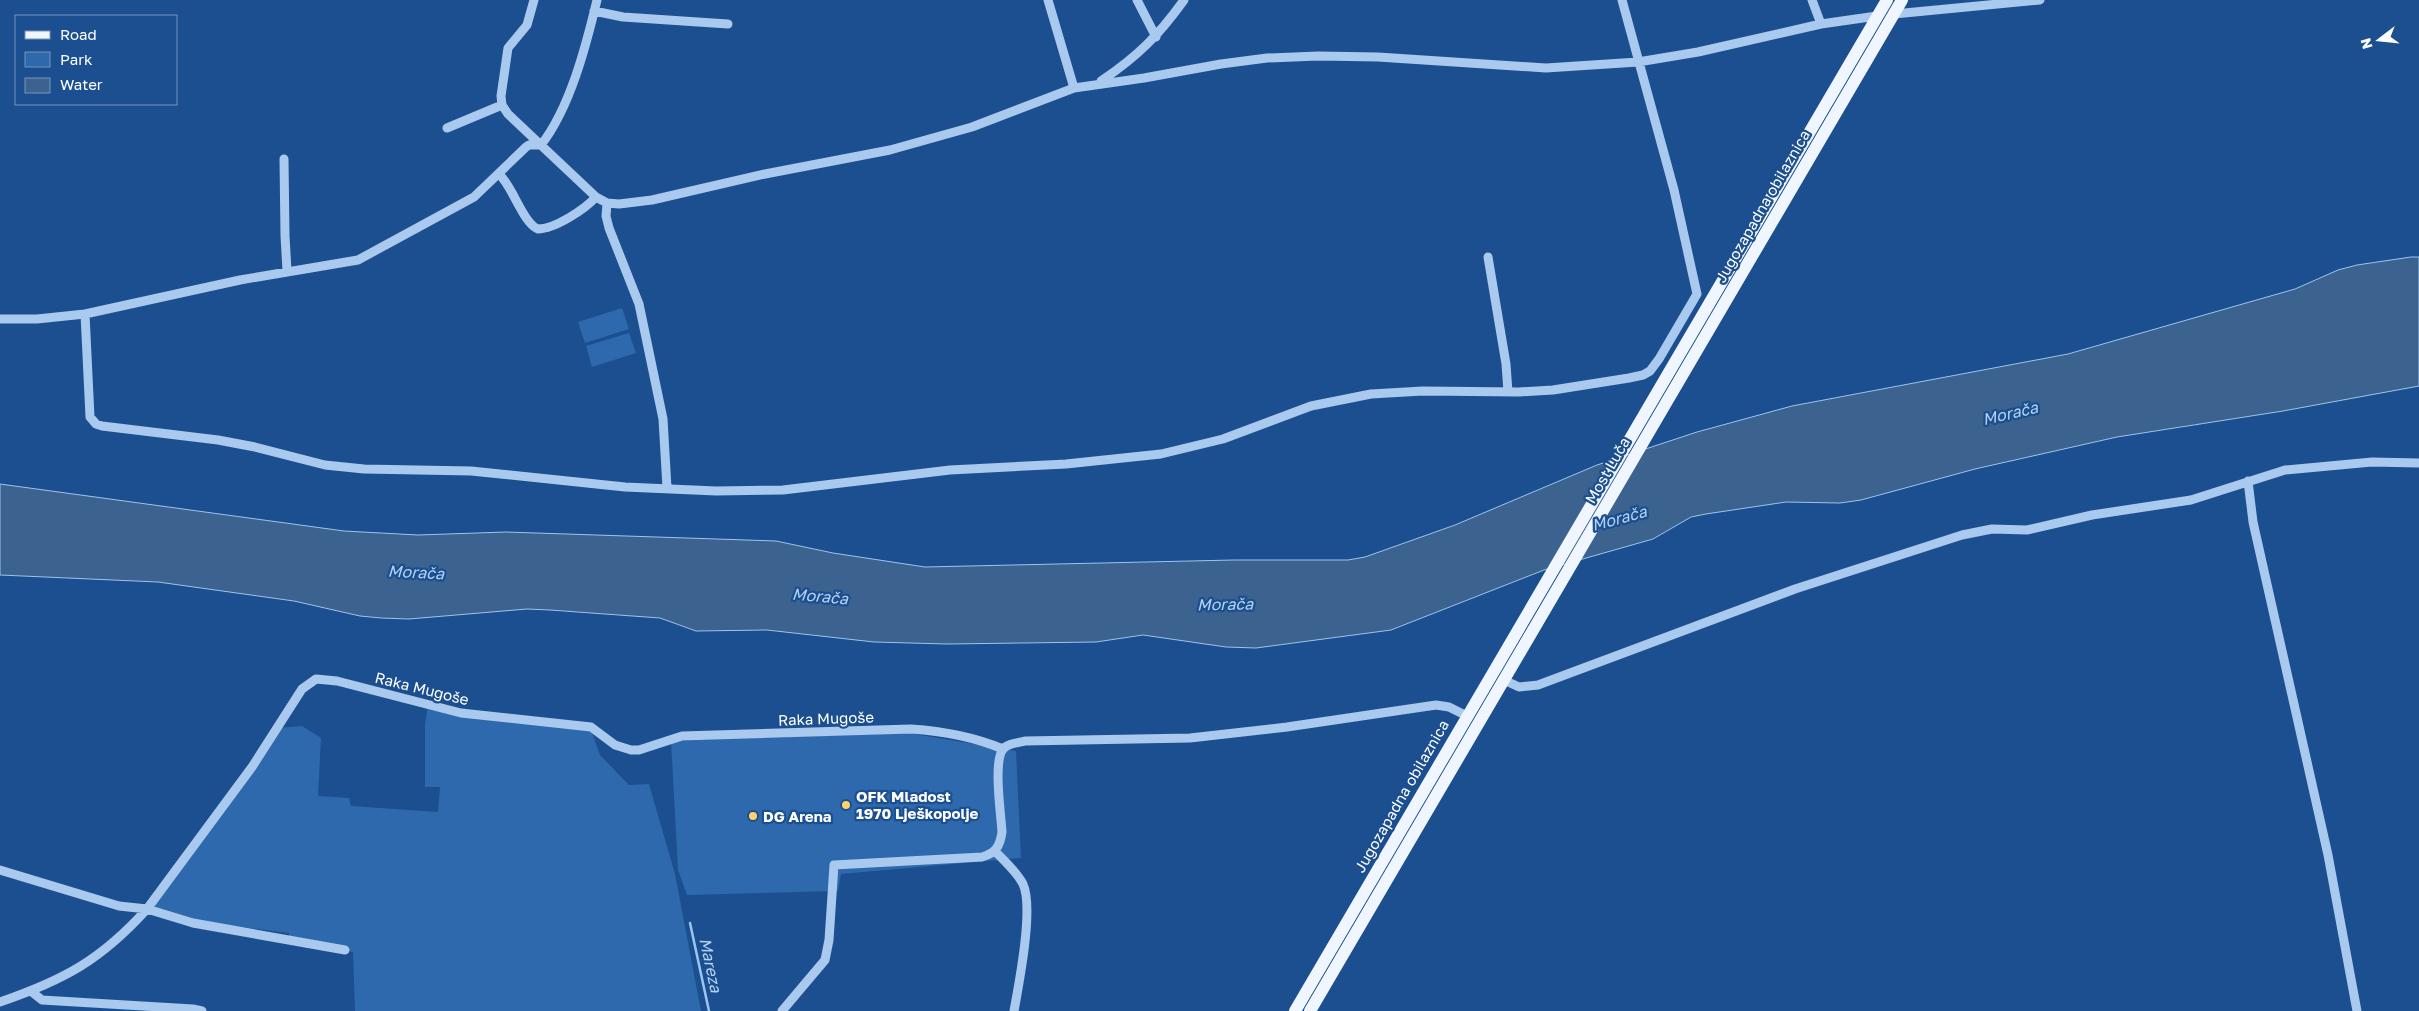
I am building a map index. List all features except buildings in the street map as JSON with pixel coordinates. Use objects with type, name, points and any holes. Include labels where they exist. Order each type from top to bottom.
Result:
[{"type":"main road","name":"Jugozapadna obilaznica","points":[[1645,425],[1886,0]]},
{"type":"main road","name":"Jugozapadna obilaznica","points":[[1645,425],[1902,0]]},
{"type":"main road","name":"Most Luča","points":[[1536,598],[1645,425]]},
{"type":"main road","name":"Most Luča","points":[[1548,605],[1645,425]]},
{"type":"main road","name":"Jugozapadna obilaznica","points":[[1295,1011],[1536,598]]},
{"type":"main road","name":"Jugozapadna obilaznica","points":[[1310,1011],[1548,605]]},
{"type":"street","points":[[534,0],[526,25],[508,48],[501,96],[502,105],[508,114],[596,197],[607,203],[620,204],[652,200],[765,174],[890,150],[972,127],[1074,88],[1237,62],[1298,56],[1378,57],[1546,68],[1638,62],[1698,52],[1821,24],[1877,16]]},
{"type":"street","points":[[541,145],[558,122],[597,0]]},
{"type":"street","points":[[1048,0],[1074,88]]},
{"type":"street","points":[[1137,0],[1156,37]]},
{"type":"street","points":[[1099,83],[1120,68],[1156,37],[1184,0]]},
{"type":"street","points":[[85,314],[90,417],[96,424],[102,426],[246,445],[325,465],[415,471],[471,471],[599,484],[667,488],[771,491],[950,470],[1066,464],[1147,456],[1206,445],[1310,406],[1342,399],[1423,391],[1508,392],[1554,390],[1643,375],[1659,359],[1695,298],[1697,289],[1674,190],[1622,0]]},
{"type":"street","points":[[1812,0],[1821,24]]},
{"type":"street","points":[[1894,14],[2040,0]]},
{"type":"street","points":[[594,11],[623,17],[728,24]]},
{"type":"street","points":[[447,128],[502,105]]},
{"type":"street","points":[[0,319],[85,314],[288,271],[348,262],[364,257],[424,223],[470,200],[529,145],[541,145]]},
{"type":"street","points":[[284,159],[285,236],[288,271]]},
{"type":"street","points":[[499,174],[509,185],[530,223],[538,229],[549,227],[579,212],[596,197]]},
{"type":"street","points":[[607,203],[606,216],[609,228],[639,304],[661,404],[665,434],[667,488]]},
{"type":"street","points":[[1488,257],[1506,364],[1508,392]]},
{"type":"street","points":[[1504,680],[1519,686],[1538,685],[1795,589],[1962,535],[1992,529],[2026,530],[2092,515],[2191,500],[2285,470],[2372,462],[2419,463]]},
{"type":"street","points":[[2248,481],[2253,522],[2328,855],[2357,1011]]},
{"type":"street","name":"Raka Mugoše","points":[[0,1002],[32,992],[69,974],[93,959],[128,931],[147,909],[252,767],[302,689],[316,680],[330,679],[344,682],[452,712],[591,727],[615,744],[631,750],[639,750],[682,736],[911,729],[948,733],[983,741],[1003,749]]},
{"type":"street","points":[[782,1011],[825,960],[829,940],[834,865],[982,857],[995,851],[1000,842],[1002,832],[998,764],[1003,749],[1009,745],[1025,741],[1190,738],[1287,727],[1436,705],[1449,707],[1467,716]]},
{"type":"street","points":[[995,851],[1021,880],[1026,896],[1021,965],[1014,1011]]},
{"type":"street","points":[[0,870],[119,906],[147,909],[193,923],[345,950]]},
{"type":"street","points":[[32,992],[42,1000],[202,1011]]},
{"type":"green space","points":[[622,308],[629,329],[585,343],[578,322]]},
{"type":"green space","points":[[629,333],[636,353],[592,367],[586,346]]},
{"type":"green space","points":[[428,705],[590,727],[600,755],[629,785],[649,784],[675,874],[701,1011],[355,1011],[353,952],[288,942],[289,933],[197,921],[153,910],[152,905],[278,728],[302,726],[321,738],[318,796],[349,798],[351,806],[438,812],[440,787],[425,787],[425,724]]},
{"type":"green space","name":"OFK Mladost 1970 Lješkopolje","points":[[908,733],[1016,751],[1021,858],[841,874],[838,891],[687,895],[678,870],[671,741]]},
{"type":"water","name":"Morača","points":[[2419,257],[2419,386],[2283,411],[2117,437],[1975,469],[1861,500],[1840,503],[1786,502],[1691,517],[1653,539],[1544,570],[1391,630],[1256,648],[1226,647],[1143,635],[1096,642],[947,644],[874,642],[767,630],[696,631],[660,618],[527,609],[409,619],[381,618],[360,616],[294,601],[158,582],[0,575],[0,484],[344,531],[418,535],[506,532],[776,541],[833,553],[925,567],[1234,560],[1348,560],[1365,557],[1455,525],[1597,465],[1697,432],[1792,406],[2068,354],[2295,289],[2338,270],[2357,265]]},
{"type":"waterway","name":"Mareza","points":[[690,923],[709,1011]]},
{"type":"place","name":"OFK Mladost 1970 Lješkopolje","points":[[846,805]]},
{"type":"place","name":"DG Arena","points":[[753,816]]}]
